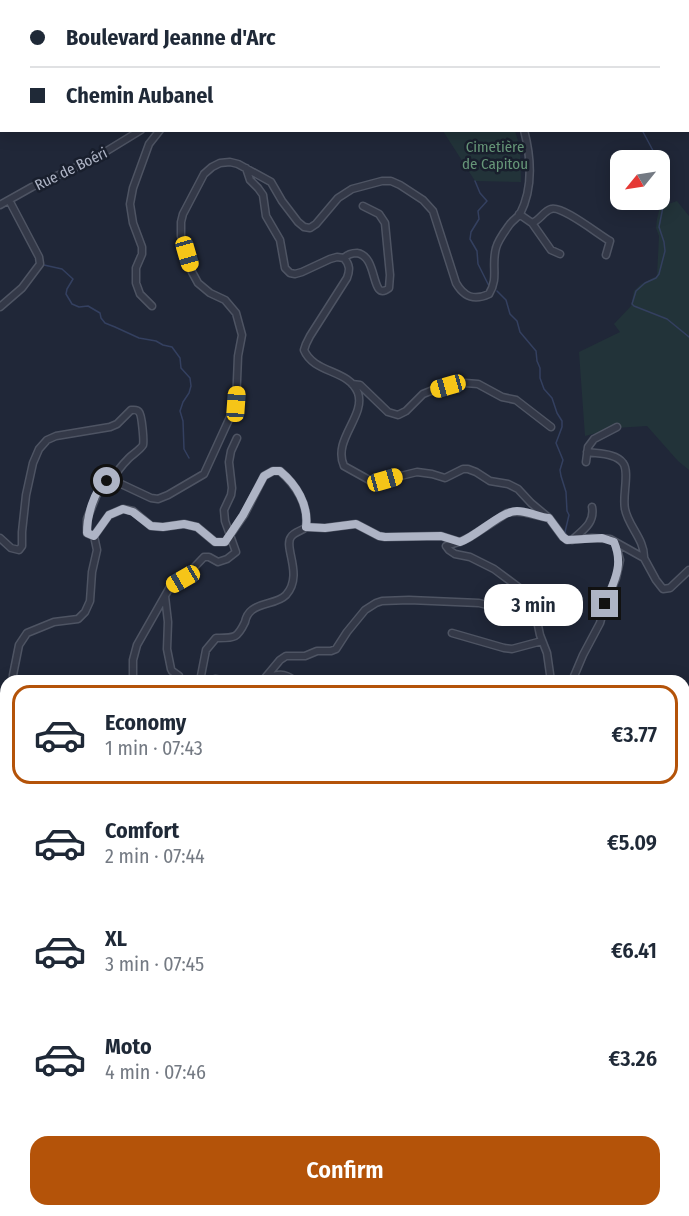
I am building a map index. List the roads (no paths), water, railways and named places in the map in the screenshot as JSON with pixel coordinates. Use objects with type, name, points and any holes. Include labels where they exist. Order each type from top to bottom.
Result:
[{"type":"street","name":"Rue de Boéri","points":[[0,205],[32,187],[92,160],[138,132]]},
{"type":"street","points":[[152,306],[140,294],[136,283],[136,268],[142,254],[142,247],[133,223],[130,204],[133,188],[149,144],[158,132]]},
{"type":"street","points":[[94,536],[87,533],[87,519],[103,484],[112,481],[158,499],[204,474],[236,404],[238,356],[242,335],[236,313],[225,300],[210,293],[198,283],[192,272],[181,236],[183,214],[204,174],[220,163],[230,162],[246,168],[271,182],[298,222],[310,228],[338,198],[352,189],[382,180],[391,181],[423,200],[433,211],[461,292],[467,296],[484,296],[489,294],[494,286],[493,264],[496,246],[519,214],[528,192],[530,161],[524,132]]},
{"type":"street","points":[[246,168],[250,180],[263,195],[266,216],[280,240],[285,268],[290,273],[302,272],[337,257],[344,258],[349,264],[347,278],[310,336],[304,350],[310,360],[317,365],[346,378],[359,397],[359,406],[344,440],[341,455],[344,465],[376,482],[417,472],[445,478],[458,470],[468,469],[490,481],[513,486],[549,518],[567,540],[602,538],[644,558]]},
{"type":"street","points":[[0,308],[22,288],[40,264],[39,256],[9,200]]},
{"type":"street","points":[[344,258],[353,253],[364,255],[374,274],[377,289],[384,292],[389,288],[385,223],[379,214],[363,206]]},
{"type":"street","points":[[532,223],[538,221],[551,209],[568,213],[610,241],[606,255]]},
{"type":"street","points":[[519,214],[532,223],[551,249],[560,254]]},
{"type":"street","points":[[352,384],[360,385],[388,412],[398,415],[406,411],[423,394],[433,390],[465,383],[478,384],[502,397],[516,400],[551,427]]},
{"type":"street","points":[[0,538],[11,548],[21,549],[26,495],[33,463],[39,449],[47,440],[56,436],[110,427],[134,409],[140,412],[142,446],[126,460],[112,481]]},
{"type":"street","points":[[585,462],[588,447],[594,439],[617,427]]},
{"type":"street","points":[[133,675],[133,660],[137,645],[170,587],[183,579],[204,557],[218,562],[236,552],[224,510],[231,495],[229,462],[237,438]]},
{"type":"street","points":[[587,452],[617,458],[623,462],[627,471],[624,489],[625,510],[643,548],[644,558],[663,589],[670,588],[689,570]]},
{"type":"street","points":[[13,675],[19,645],[27,633],[54,622],[78,619],[85,612],[90,601],[92,572],[97,550],[94,536],[109,515],[123,509],[133,512],[151,526],[184,524],[197,527],[215,542],[225,542],[264,476],[273,471],[280,471],[297,489],[303,501],[307,523],[302,531],[292,535],[289,539],[294,565],[294,577],[290,588],[278,600],[252,609],[236,636],[216,638],[206,650],[201,675]]},
{"type":"street","points":[[572,540],[591,522],[592,507]]},
{"type":"street","points":[[549,518],[514,511],[507,513],[470,537],[446,546],[455,555],[470,557],[486,564],[529,595],[547,653],[550,675]]},
{"type":"street","points":[[306,527],[325,528],[356,524],[379,536],[441,536],[460,542]]},
{"type":"street","points":[[575,675],[600,623],[616,578],[620,560],[614,542]]},
{"type":"street","points":[[165,596],[168,622],[167,649],[171,669],[178,675]]},
{"type":"street","points":[[267,675],[279,660],[286,656],[305,656],[317,651],[336,649],[365,610],[382,601],[479,603],[536,617]]},
{"type":"street","points":[[452,633],[512,649],[542,641]]},
{"type":"waterway","points":[[643,132],[653,150]]},
{"type":"waterway","points":[[475,181],[480,193],[487,201],[478,211],[479,219],[471,232],[470,239],[477,251],[478,264],[489,286]]},
{"type":"waterway","points":[[662,210],[659,227],[665,251],[659,274],[636,291],[632,304],[667,319],[689,337]]},
{"type":"waterway","points":[[44,265],[62,269],[73,279],[66,294],[72,304],[79,307],[88,306],[100,313],[105,323],[139,338],[172,347],[180,358],[181,368],[190,378],[189,393],[180,411],[183,421],[184,449],[189,458]]},
{"type":"waterway","points":[[497,291],[506,300],[510,314],[517,321],[520,332],[536,351],[544,389],[552,398],[562,421],[556,443],[563,460],[560,470],[569,515],[565,532],[567,536]]},
{"type":"park label","name":"Cimetière de Capitou","points":[[495,156]]}]
